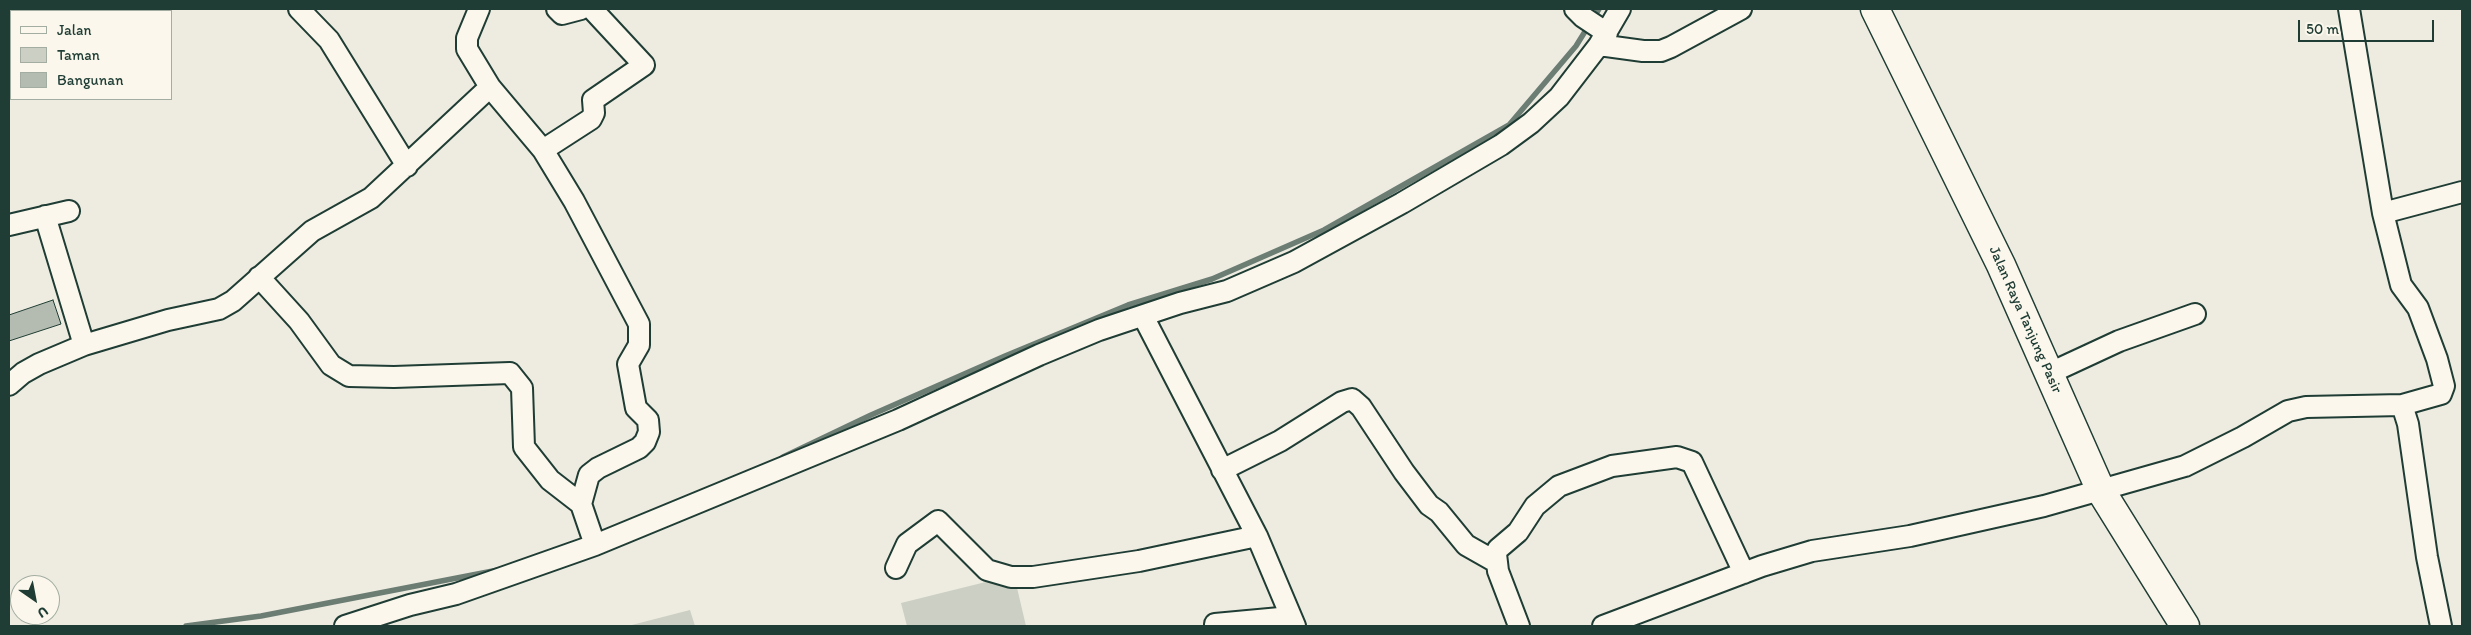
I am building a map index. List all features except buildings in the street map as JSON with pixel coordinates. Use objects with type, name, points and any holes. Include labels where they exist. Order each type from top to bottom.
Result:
[{"type":"street","points":[[299,9],[329,40],[407,166]]},
{"type":"street","points":[[557,9],[562,14],[581,9]]},
{"type":"street","points":[[543,150],[591,119],[594,113],[593,100],[644,65],[592,9]]},
{"type":"street","points":[[345,626],[410,605],[456,594],[592,537],[898,420],[1039,355],[1099,330],[1227,291],[1294,262],[1402,203],[1501,144],[1531,123],[1559,97],[1604,36],[1620,9]]},
{"type":"street","points":[[1579,13],[1604,36],[1643,51],[1660,51],[1671,48],[1742,9]]},
{"type":"street","name":"Jalan Raya Tanjung Pasir","points":[[1875,9],[2001,265],[2101,491],[2185,626]]},
{"type":"street","points":[[1603,626],[1744,573],[1812,551],[1919,534],[2044,506],[2185,466],[2243,437],[2288,411],[2306,407],[2406,403],[2441,394],[2444,386],[2437,359],[2418,308],[2401,285],[2383,213],[2349,9]]},
{"type":"street","points":[[483,12],[467,38],[467,49],[490,88],[543,150],[574,201],[639,324],[638,346],[628,364],[636,408],[650,422],[648,438],[639,448],[591,472],[581,504]]},
{"type":"street","points":[[9,385],[23,373],[39,364],[84,345],[160,322],[219,309],[234,301],[312,231],[371,198],[490,88]]},
{"type":"street","points":[[2383,213],[2462,192]]},
{"type":"street","points":[[9,225],[69,211]]},
{"type":"street","points":[[45,216],[84,345]]},
{"type":"street","points":[[259,277],[299,321],[331,365],[349,376],[394,377],[510,373],[522,388],[524,447],[550,480],[581,504],[592,537]]},
{"type":"street","points":[[2050,373],[2119,341],[2195,314]]},
{"type":"street","points":[[1143,316],[1257,536],[1293,622],[1214,624]]},
{"type":"street","points":[[1222,470],[1280,441],[1342,402],[1352,399],[1361,407],[1404,472],[1429,505],[1439,512],[1466,545],[1496,562]]},
{"type":"street","points":[[2406,403],[2427,557],[2442,626]]},
{"type":"street","points":[[1519,626],[1502,584],[1496,562],[1498,550],[1518,532],[1535,506],[1558,486],[1612,466],[1677,457],[1692,462],[1744,573]]},
{"type":"street","points":[[896,568],[907,544],[938,521],[986,570],[1011,577],[1033,577],[1138,561],[1257,536]]},
{"type":"green space","points":[[1014,575],[1026,626],[907,626],[901,603]]},
{"type":"green space","points":[[690,610],[695,626],[628,626]]},
{"type":"waterway","points":[[783,457],[871,415],[1005,356],[1128,305],[1212,279],[1324,230],[1509,125],[1576,46],[1599,9]]},
{"type":"waterway","points":[[186,626],[261,616],[498,570]]}]
